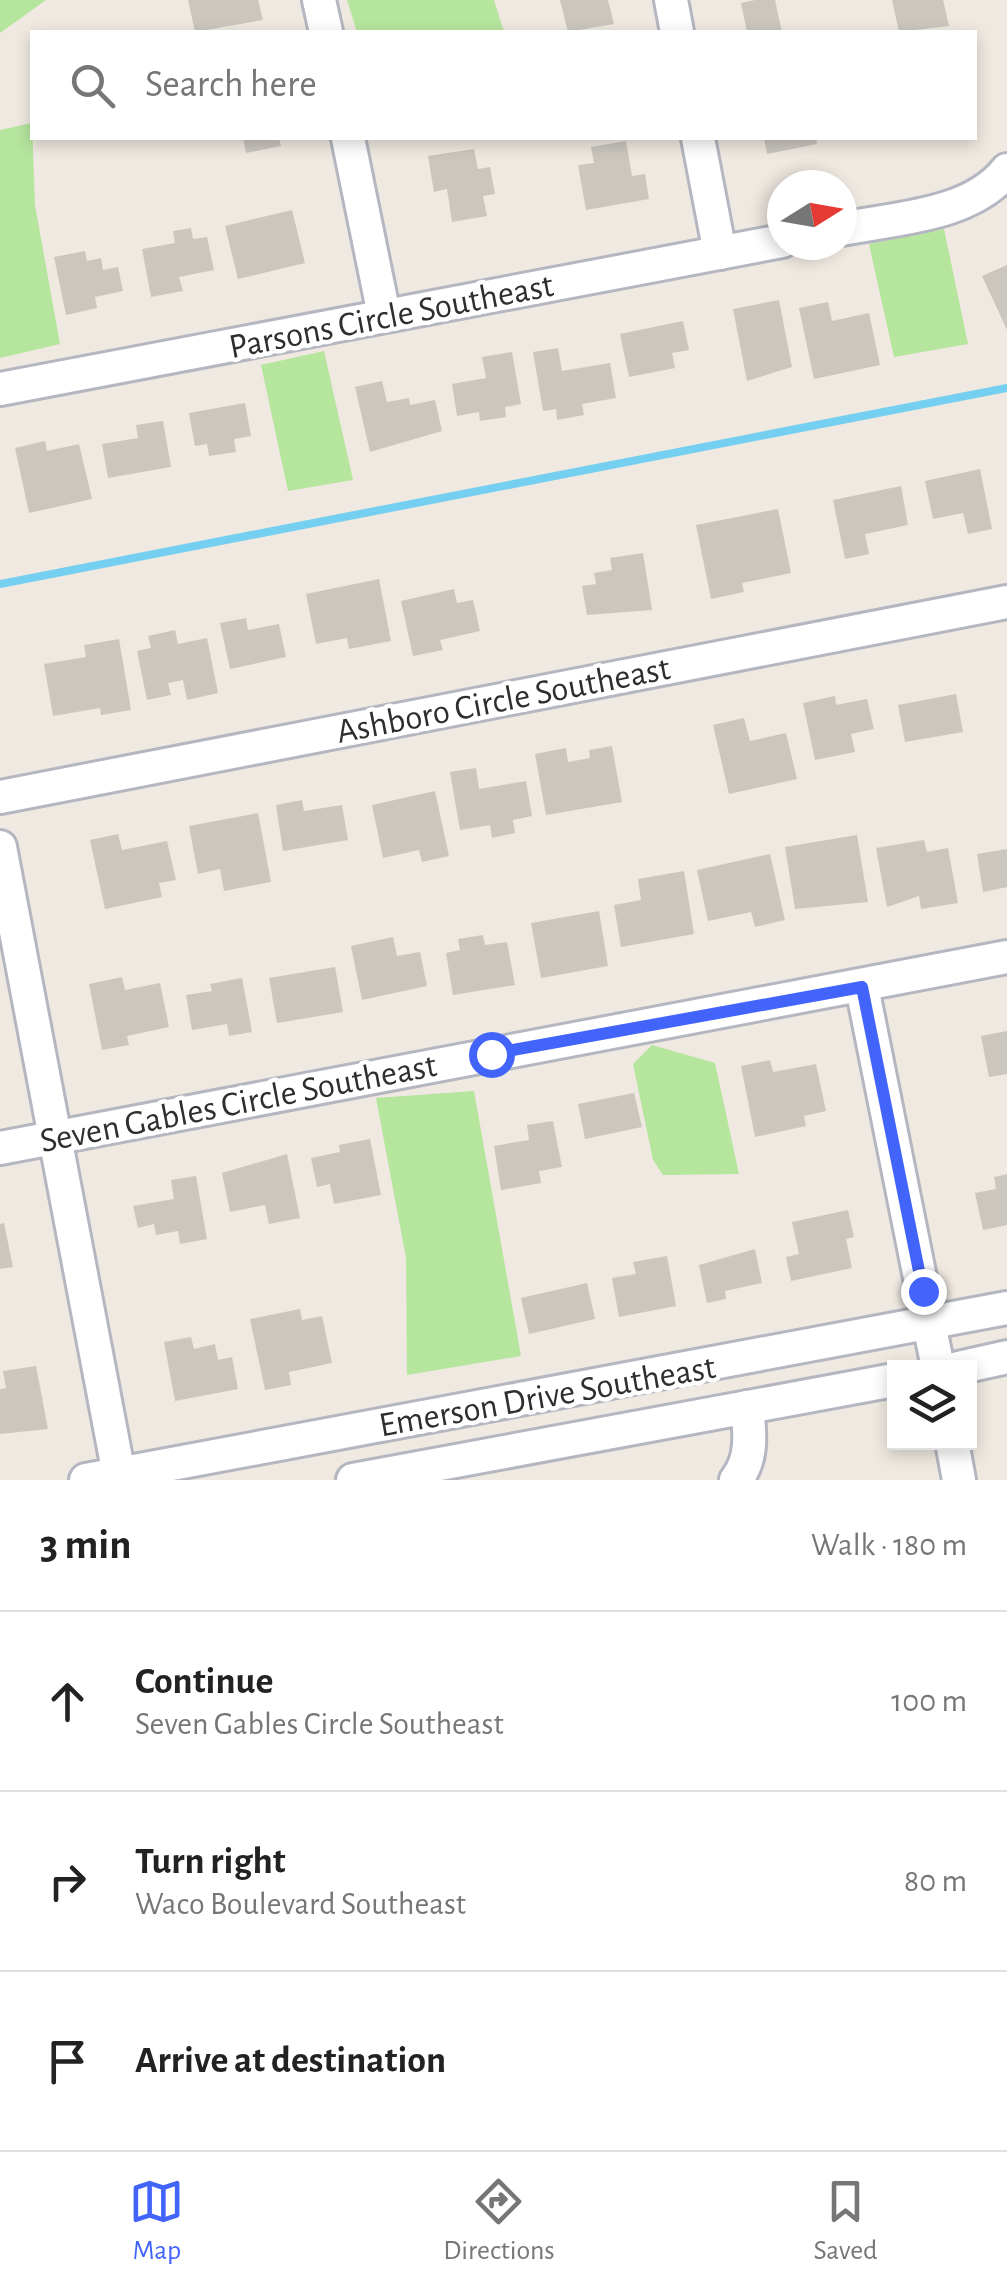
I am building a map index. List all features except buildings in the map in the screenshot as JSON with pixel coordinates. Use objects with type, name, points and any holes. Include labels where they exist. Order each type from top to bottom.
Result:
[{"type":"street","points":[[319,0],[326,30]]},
{"type":"street","points":[[670,0],[677,30]]},
{"type":"street","points":[[348,140],[384,315]]},
{"type":"street","points":[[698,140],[720,254]]},
{"type":"street","points":[[857,226],[950,207],[995,186],[1007,170]]},
{"type":"street","name":"Parsons Circle Southeast","points":[[0,390],[767,244]]},
{"type":"street","name":"Ashboro Circle Southeast","points":[[0,797],[1007,602]]},
{"type":"street","points":[[0,847],[119,1477]]},
{"type":"street","name":"Seven Gables Circle Southeast","points":[[0,1148],[1007,957]]},
{"type":"street","points":[[862,987],[937,1360]]},
{"type":"street","name":"Emerson Drive Southeast","points":[[86,1480],[119,1477],[1007,1308]]},
{"type":"street","points":[[977,1364],[1007,1357]]},
{"type":"street","name":"Emerson Drive Southeast","points":[[354,1480],[887,1381]]},
{"type":"street","points":[[736,1480],[744,1471],[751,1440],[747,1407]]},
{"type":"street","points":[[953,1450],[959,1480]]},
{"type":"green space","points":[[0,0],[46,0],[0,33]]},
{"type":"green space","points":[[347,0],[494,0],[503,30],[356,30]]},
{"type":"green space","points":[[30,123],[35,205],[60,344],[0,358],[0,130]]},
{"type":"green space","points":[[944,229],[968,344],[894,357],[869,244]]},
{"type":"green space","points":[[324,351],[353,480],[288,491],[261,365]]},
{"type":"green space","points":[[652,1045],[715,1063],[739,1174],[663,1175],[653,1160],[633,1064]]},
{"type":"green space","points":[[474,1091],[521,1356],[407,1375],[406,1258],[376,1098]]},
{"type":"waterway","points":[[0,584],[1007,388]]},
{"type":"route","points":[[491,1054],[862,987],[923,1291]]}]
